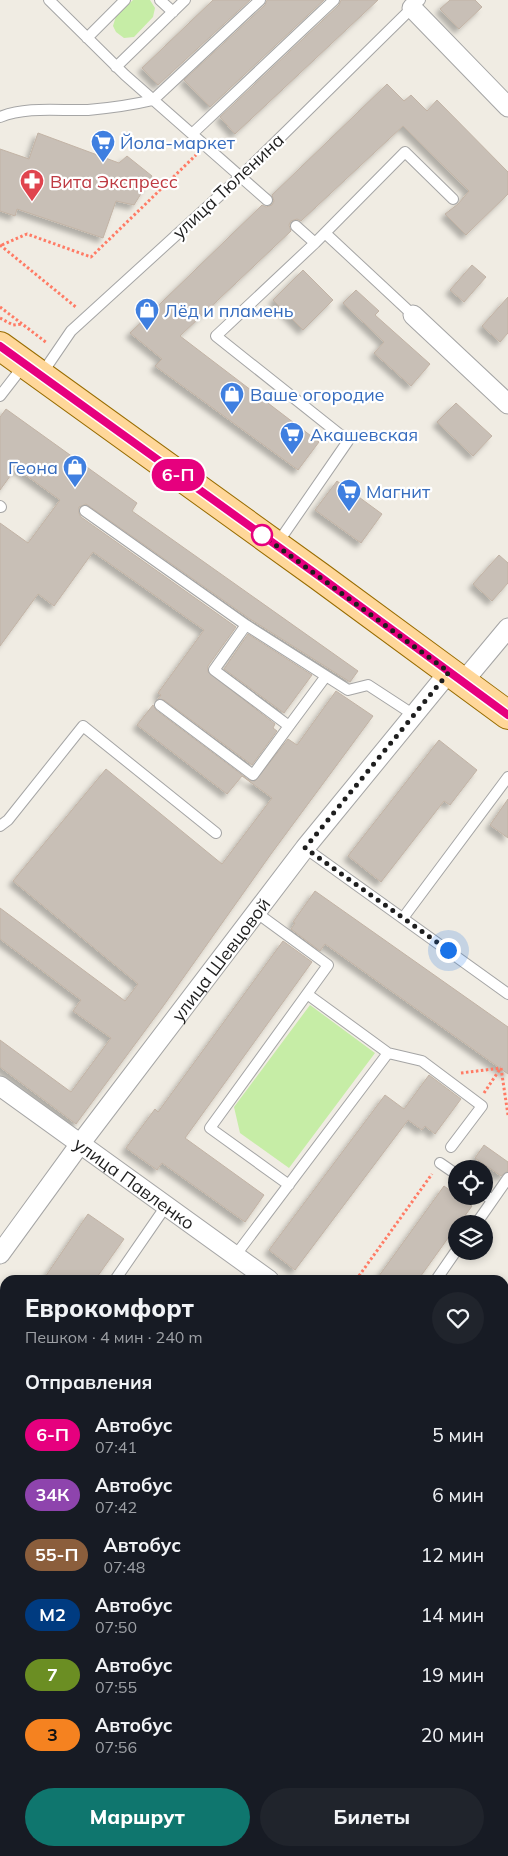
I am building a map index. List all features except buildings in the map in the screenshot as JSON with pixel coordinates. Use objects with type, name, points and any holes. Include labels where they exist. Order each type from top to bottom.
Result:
[{"type":"main road","points":[[0,346],[508,715]]},
{"type":"street","points":[[416,4],[508,107]]},
{"type":"street","points":[[412,315],[508,404]]},
{"type":"street","name":"улица Шевцовой","points":[[0,1254],[80,1144],[305,848],[414,715],[508,628]]},
{"type":"street","name":"улица Павленко","points":[[0,1086],[262,1275]]},
{"type":"lane","points":[[49,0],[116,67],[267,200]]},
{"type":"lane","points":[[87,38],[124,0]]},
{"type":"lane","points":[[160,0],[173,12]]},
{"type":"lane","points":[[116,67],[185,0]]},
{"type":"lane","points":[[0,117],[22,112],[89,110],[132,105],[153,100],[260,0]]},
{"type":"lane","points":[[192,134],[334,0]]},
{"type":"lane","name":"улица Тюленина","points":[[0,396],[58,351],[71,331],[240,177],[416,4]]},
{"type":"lane","points":[[276,545],[348,441],[216,336],[315,243],[405,152],[453,199]]},
{"type":"lane","points":[[296,226],[315,243]]},
{"type":"lane","points":[[325,233],[412,315]]},
{"type":"lane","points":[[85,511],[246,626],[348,690],[368,685],[414,715]]},
{"type":"lane","points":[[246,626],[214,670],[289,726]]},
{"type":"lane","points":[[160,705],[253,775],[326,676]]},
{"type":"lane","points":[[0,826],[8,820],[83,726],[216,833]]},
{"type":"lane","points":[[403,918],[508,777]]},
{"type":"lane","points":[[305,848],[508,994]]},
{"type":"lane","points":[[257,913],[328,965],[210,1128],[289,1185]]},
{"type":"lane","points":[[307,994],[388,1053],[422,1061],[482,1106],[451,1147]]},
{"type":"lane","points":[[235,1256],[388,1053]]},
{"type":"lane","points":[[440,1163],[448,1168]]},
{"type":"lane","points":[[493,1192],[508,1178]]},
{"type":"lane","points":[[118,1275],[166,1206]]},
{"type":"lane","points":[[439,1275],[450,1260]]},
{"type":"path","points":[[88,316],[1,245],[27,234],[92,257],[206,146]]},
{"type":"path","points":[[0,307],[58,351]]},
{"type":"path","points":[[0,318],[13,325],[22,324]]},
{"type":"path","points":[[441,1075],[500,1068]]},
{"type":"path","points":[[477,1102],[500,1068]]},
{"type":"path","points":[[500,1068],[508,1115]]},
{"type":"path","points":[[360,1275],[440,1163]]},
{"type":"green space","points":[[133,0],[150,0],[155,8],[153,17],[134,37],[124,38],[116,32],[113,26],[116,16]]},
{"type":"green space","points":[[310,1005],[375,1053],[289,1168],[240,1133],[234,1107]]},
{"type":"bus line","name":"6-П","points":[[0,346],[508,715]]},
{"type":"place","name":"Йола-маркет","points":[[103,163]]},
{"type":"place","name":"Вита Экспресс","points":[[32,202]]},
{"type":"place","name":"Лёд и пламень","points":[[147,331]]},
{"type":"place","name":"Ваше огородие","points":[[232,415]]},
{"type":"place","name":"Акашевская","points":[[292,455]]},
{"type":"place","name":"Геона","points":[[75,488]]},
{"type":"place","name":"Магнит","points":[[349,512]]},
{"type":"route","points":[[262,535],[449,672],[305,848],[448,950]]}]
